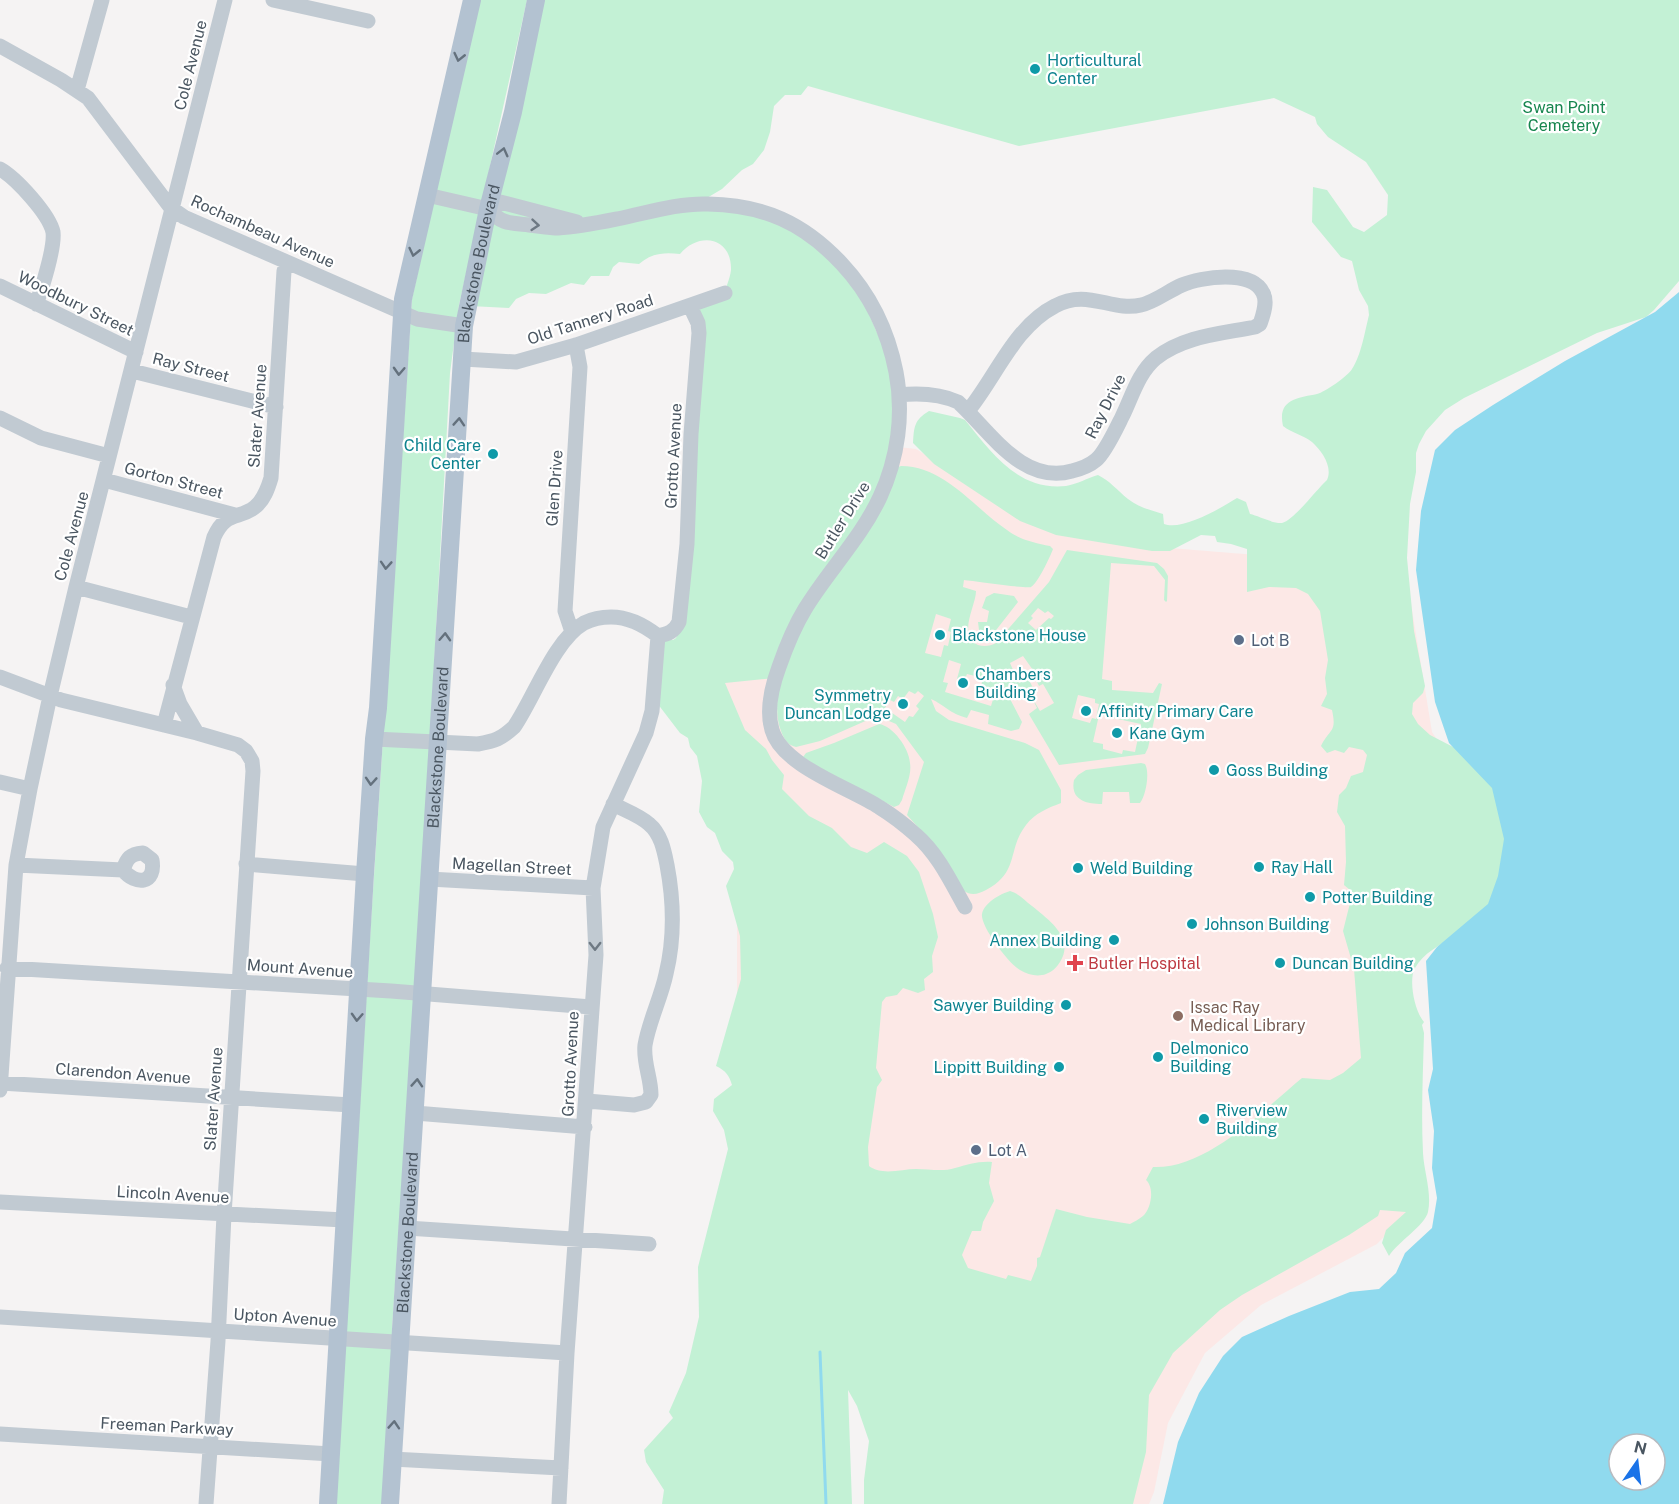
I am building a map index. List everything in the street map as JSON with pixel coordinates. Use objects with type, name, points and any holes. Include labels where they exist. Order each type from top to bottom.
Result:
[{"type":"main road","points":[[328,1504],[365,874],[378,708],[403,299],[472,0]]},
{"type":"main road","name":"Blackstone Boulevard","points":[[390,1504],[464,326],[536,0]]},
{"type":"street","points":[[77,90],[102,0]]},
{"type":"street","name":"Cole Avenue","points":[[0,1090],[7,968],[6,911],[30,789],[76,587],[225,0]]},
{"type":"street","points":[[273,0],[368,21]]},
{"type":"street","name":"Rochambeau Avenue","points":[[0,46],[88,98],[171,208],[196,223],[417,319],[464,326]]},
{"type":"street","points":[[0,169],[13,177],[26,190],[50,223],[53,233],[52,245],[36,303]]},
{"type":"street","name":"Butler Drive","points":[[427,195],[488,209],[500,202],[587,224],[684,205],[746,207],[790,221],[812,235],[853,275],[870,300],[886,334],[894,359],[900,410],[897,444],[885,484],[870,514],[794,628],[771,692],[770,722],[772,733],[791,756],[815,774],[879,807],[916,835],[932,851],[965,907]]},
{"type":"street","name":"Slater Avenue","points":[[206,1504],[219,1331],[231,1097],[253,771],[252,761],[246,751],[238,745],[164,725],[214,537],[220,527],[235,515],[254,509],[260,502],[271,478],[284,271],[287,262]]},
{"type":"street","name":"Ray Drive","points":[[899,395],[922,394],[958,402],[1014,458],[1029,468],[1059,475],[1083,468],[1098,459],[1121,419],[1139,377],[1154,359],[1173,346],[1193,339],[1260,324],[1265,300],[1263,292],[1244,279],[1224,276],[1204,278],[1183,284],[1140,305],[1127,305],[1090,298],[1062,302],[1040,315],[1021,334],[968,411]]},
{"type":"street","name":"Woodbury Street","points":[[0,286],[136,352]]},
{"type":"street","name":"Old Tannery Road","points":[[463,359],[516,362],[576,345],[725,293]]},
{"type":"street","name":"Grotto Avenue","points":[[559,1504],[567,1353],[596,955],[593,888],[603,827],[646,733],[652,711],[658,636],[669,634],[675,629],[681,610],[699,333],[698,323],[690,306]]},
{"type":"street","name":"Glen Drive","points":[[572,632],[565,611],[580,366],[576,345]]},
{"type":"street","name":"Ray Street","points":[[132,371],[276,407]]},
{"type":"street","points":[[0,418],[41,438],[109,456]]},
{"type":"street","name":"Gorton Street","points":[[104,480],[235,515]]},
{"type":"street","points":[[76,587],[191,617]]},
{"type":"street","points":[[374,739],[478,744],[503,738],[522,715],[561,644],[585,622],[602,617],[621,617],[644,625],[658,636]]},
{"type":"street","points":[[0,677],[50,696],[164,725]]},
{"type":"street","points":[[173,685],[180,704],[197,733]]},
{"type":"street","points":[[0,782],[30,789]]},
{"type":"street","points":[[587,1101],[634,1105],[646,1102],[651,1095],[644,1056],[666,975],[673,935],[674,906],[671,885],[664,850],[658,834],[649,824],[613,804]]},
{"type":"street","points":[[246,864],[365,874]]},
{"type":"street","points":[[16,865],[123,870]]},
{"type":"street","name":"Magellan Street","points":[[429,879],[593,888]]},
{"type":"street","name":"Mount Avenue","points":[[7,968],[423,993],[591,1007]]},
{"type":"street","name":"Clarendon Avenue","points":[[0,1083],[351,1105]]},
{"type":"street","points":[[415,1113],[585,1126]]},
{"type":"street","name":"Lincoln Avenue","points":[[0,1202],[344,1220]]},
{"type":"street","points":[[407,1228],[649,1244]]},
{"type":"street","name":"Upton Avenue","points":[[0,1317],[567,1353]]},
{"type":"street","name":"Freeman Parkway","points":[[0,1434],[331,1454]]},
{"type":"street","points":[[392,1459],[561,1468]]},
{"type":"shaded area","name":"Butler Hospital","points":[[737,429],[916,449],[996,497],[1133,545],[1405,567],[1432,732],[1462,778],[1410,977],[1415,1171],[1406,1214],[1377,1244],[1261,1305],[1205,1353],[1168,1423],[1154,1492],[1149,1504],[878,1504],[861,1341],[737,1194],[737,805],[701,706]]},
{"type":"green space","points":[[478,0],[527,0],[459,305],[450,373],[420,923],[392,1328],[389,1459],[384,1504],[335,1504],[412,299]]},
{"type":"green space","name":"Swan Point Cemetery","points":[[537,0],[1679,0],[1679,281],[1646,317],[1597,333],[1464,398],[1445,410],[1426,431],[1416,453],[1407,558],[1414,631],[1425,686],[1423,693],[1413,703],[1412,714],[1418,724],[1430,735],[1459,750],[1496,789],[1519,880],[1427,954],[1418,963],[1413,973],[1414,996],[1424,1022],[1422,1025],[1424,1033],[1422,1138],[1429,1197],[1428,1212],[1422,1222],[1389,1256],[1382,1243],[1386,1230],[1406,1212],[1380,1210],[1378,1216],[1349,1235],[1242,1295],[1220,1310],[1173,1353],[1149,1395],[1146,1452],[1133,1504],[864,1504],[864,1480],[869,1441],[857,1406],[848,1390],[852,1504],[662,1504],[664,1490],[646,1462],[644,1450],[673,1418],[669,1412],[686,1373],[699,1317],[698,1267],[728,1149],[724,1130],[713,1111],[714,1099],[732,1085],[727,1074],[716,1066],[741,979],[740,936],[726,886],[734,869],[733,862],[722,851],[715,833],[707,827],[699,812],[702,781],[697,756],[690,747],[688,738],[680,733],[654,699],[660,638],[673,640],[680,626],[693,309],[723,298],[731,270],[730,259],[720,244],[705,240],[696,242],[680,254],[658,254],[639,264],[619,262],[613,267],[609,276],[591,276],[584,285],[571,283],[546,294],[529,293],[516,299],[509,308],[470,306]],"holes":[[[808,86],[1019,146],[1274,98],[1315,117],[1317,124],[1328,137],[1366,162],[1388,195],[1387,215],[1364,232],[1353,227],[1327,190],[1313,187],[1312,222],[1341,257],[1352,261],[1359,290],[1368,306],[1369,315],[1360,350],[1350,372],[1321,393],[1291,401],[1283,410],[1283,426],[1312,442],[1323,455],[1329,470],[1327,480],[1287,521],[1275,522],[1250,514],[1246,502],[1237,498],[1191,521],[1181,524],[1164,524],[1163,514],[1132,502],[1098,475],[1066,486],[1049,486],[1020,476],[996,457],[965,420],[929,411],[916,424],[913,443],[934,464],[1020,521],[1056,535],[1152,551],[1170,551],[1201,535],[1215,536],[1217,542],[1247,549],[1247,592],[1269,587],[1296,588],[1308,594],[1320,611],[1328,660],[1325,678],[1327,694],[1321,706],[1332,710],[1334,723],[1321,746],[1327,753],[1335,750],[1344,753],[1349,747],[1363,750],[1367,755],[1363,772],[1351,776],[1346,788],[1339,795],[1337,812],[1345,826],[1344,885],[1350,890],[1350,903],[1343,931],[1354,969],[1361,1058],[1343,1073],[1330,1080],[1302,1078],[1233,1136],[1193,1159],[1173,1165],[1153,1167],[1146,1180],[1151,1193],[1148,1209],[1143,1216],[1130,1224],[1056,1209],[1040,1257],[1037,1258],[1037,1266],[1031,1281],[1008,1275],[1006,1279],[968,1268],[962,1255],[972,1231],[981,1231],[994,1201],[989,1183],[992,1162],[941,1170],[880,1171],[869,1166],[868,1147],[877,1087],[882,1080],[876,1068],[882,1002],[886,997],[897,995],[903,988],[918,993],[925,990],[924,979],[933,972],[932,956],[938,937],[933,914],[919,872],[907,856],[884,842],[867,853],[851,847],[832,828],[809,816],[782,789],[784,775],[766,749],[745,730],[725,683],[775,678],[809,608],[890,472],[900,385],[854,280],[813,240],[758,215],[695,205],[722,189],[742,170],[753,164],[764,150],[770,132],[774,106],[785,95],[801,95]]]},
{"type":"green space","points":[[901,466],[917,468],[945,480],[1012,533],[1053,549],[1047,563],[1031,587],[964,580],[963,587],[976,591],[968,627],[972,640],[978,645],[987,646],[996,643],[1049,582],[1067,550],[1157,563],[1168,576],[1166,602],[1164,600],[1165,580],[1154,566],[1111,563],[1102,679],[1112,681],[1112,690],[1153,693],[1159,683],[1162,684],[1145,754],[1059,765],[1029,714],[1037,708],[1031,696],[1021,700],[1015,694],[1009,697],[1022,722],[1019,729],[1011,731],[988,724],[989,715],[971,710],[967,718],[931,699],[936,711],[949,720],[1025,743],[1039,750],[1061,790],[1061,803],[1038,814],[1020,834],[1009,868],[1004,876],[986,890],[969,894],[964,891],[933,844],[907,815],[924,762],[896,724],[882,718],[870,719],[820,741],[796,747],[790,745],[783,737],[777,710],[780,687],[798,636],[825,586],[898,467]],"holes":[[[1038,608],[1054,616],[1036,630],[1028,623]],[[936,614],[951,619],[948,646],[944,645],[941,657],[925,653]],[[1023,656],[1040,680],[1037,682],[1039,686],[1043,684],[1054,703],[1040,711],[1028,691],[1033,688],[1028,678],[1019,683],[1012,672],[1010,663]],[[949,660],[961,664],[957,679],[964,681],[967,674],[983,678],[981,686],[992,689],[995,693],[991,706],[945,692],[948,683],[943,682]],[[909,691],[915,694],[918,691],[924,696],[916,706],[919,709],[905,722],[885,708],[890,700],[894,702],[898,696],[903,699]],[[1078,695],[1095,699],[1095,703],[1099,704],[1096,719],[1092,718],[1090,723],[1072,718]],[[1099,715],[1141,724],[1135,752],[1123,750],[1122,754],[1103,749],[1103,744],[1093,742]]]},
{"type":"green space","points":[[994,593],[1014,596],[1018,602],[993,634],[987,635],[979,630],[978,622],[987,622],[989,611],[982,608],[986,597]]},
{"type":"green space","points":[[879,724],[895,733],[909,757],[908,782],[902,800],[894,807],[803,757],[806,753]]},
{"type":"green space","points":[[1145,764],[1147,784],[1140,803],[1130,803],[1129,792],[1103,792],[1102,804],[1080,800],[1074,792],[1074,780],[1086,770]]},
{"type":"green space","points":[[1010,891],[1019,895],[1046,917],[1062,937],[1064,953],[1057,966],[1048,973],[1033,975],[1020,970],[1003,953],[986,927],[983,910],[997,897]]},
{"type":"water","points":[[1679,292],[1679,1504],[1163,1504],[1178,1442],[1199,1393],[1223,1356],[1242,1337],[1289,1316],[1350,1292],[1379,1289],[1396,1273],[1405,1253],[1432,1228],[1437,1198],[1432,1168],[1434,1131],[1428,1090],[1433,1069],[1426,961],[1437,947],[1488,904],[1498,876],[1504,839],[1492,788],[1449,743],[1435,702],[1416,570],[1421,511],[1435,450],[1455,430],[1565,361],[1655,312]]},
{"type":"waterway","points":[[820,1352],[826,1504]]},
{"type":"place","name":"Horticultural Center","points":[[1035,69]]},
{"type":"place","name":"Child Care Center","points":[[493,454]]},
{"type":"place","name":"Blackstone House","points":[[940,635]]},
{"type":"place","name":"Lot B","points":[[1239,640]]},
{"type":"place","name":"Chambers Building","points":[[963,683]]},
{"type":"place","name":"Symmetry Duncan Lodge","points":[[903,704]]},
{"type":"place","name":"Affinity Primary Care","points":[[1086,711]]},
{"type":"place","name":"Kane Gym","points":[[1117,733]]},
{"type":"place","name":"Goss Building","points":[[1214,770]]},
{"type":"place","name":"Ray Hall","points":[[1259,867]]},
{"type":"place","name":"Weld Building","points":[[1078,868]]},
{"type":"place","name":"Potter Building","points":[[1310,897]]},
{"type":"place","name":"Johnson Building","points":[[1192,924]]},
{"type":"place","name":"Annex Building","points":[[1114,940]]},
{"type":"place","name":"Butler Hospital","points":[[1075,963]]},
{"type":"place","name":"Duncan Building","points":[[1280,963]]},
{"type":"place","name":"Sawyer Building","points":[[1066,1005]]},
{"type":"place","name":"Issac Ray Medical Library","points":[[1178,1016]]},
{"type":"place","name":"Delmonico Building","points":[[1158,1057]]},
{"type":"place","name":"Lippitt Building","points":[[1059,1067]]},
{"type":"place","name":"Riverview Building","points":[[1204,1119]]},
{"type":"place","name":"Lot A","points":[[976,1150]]}]
